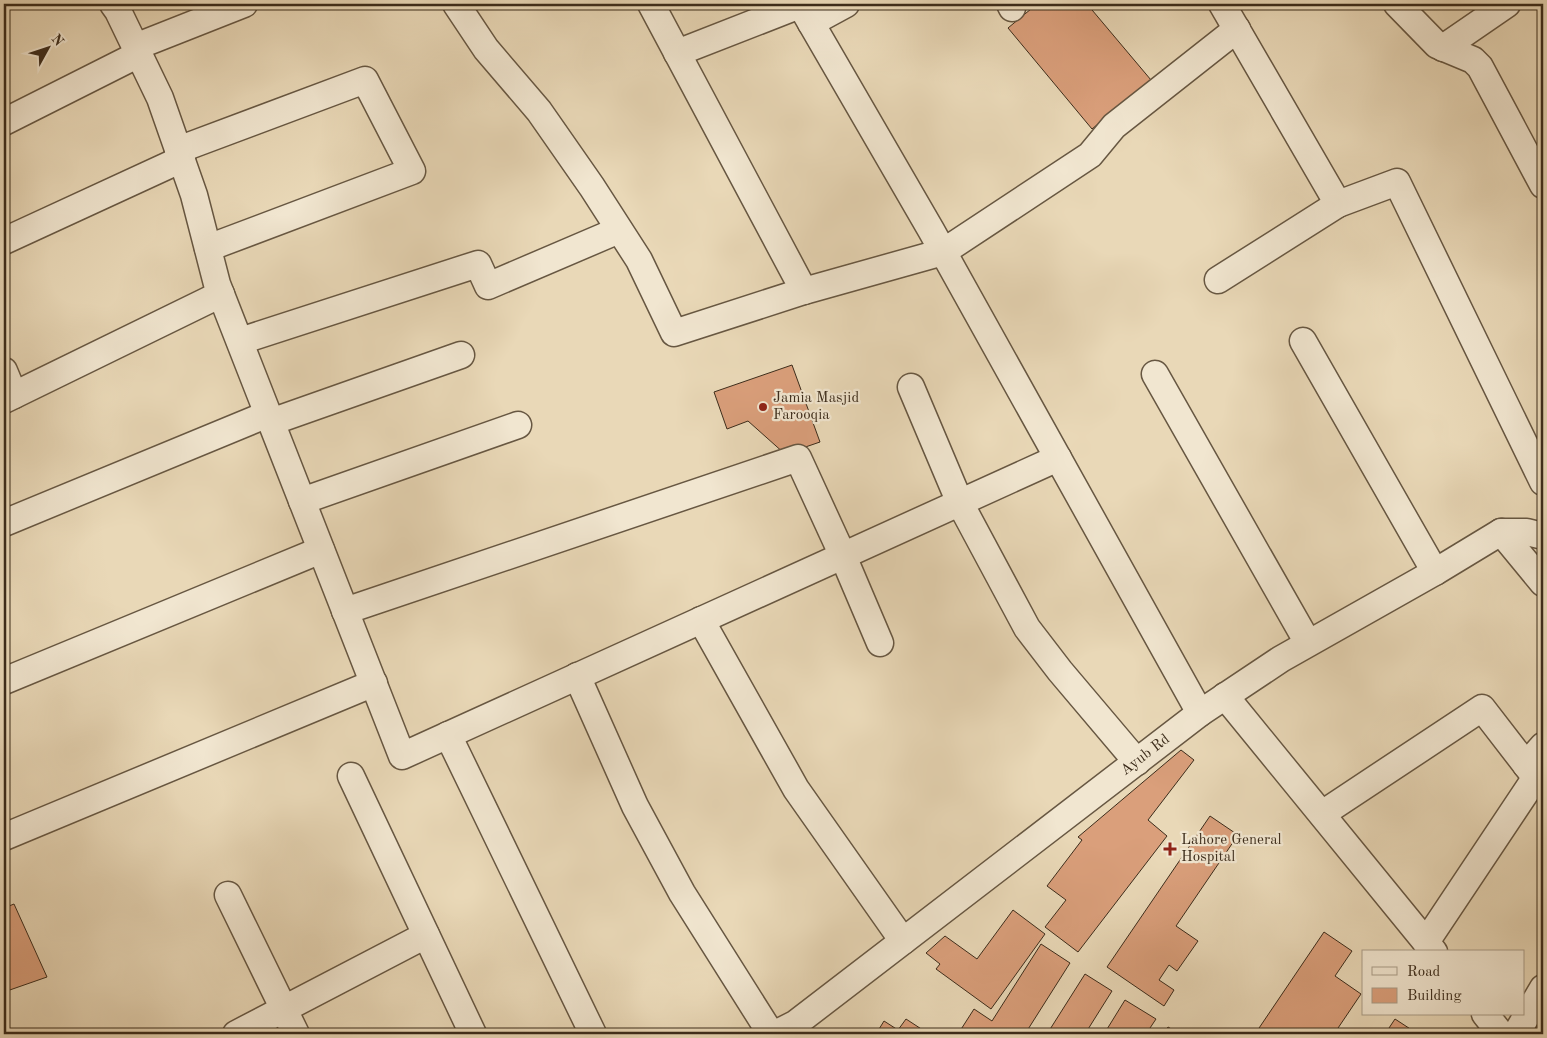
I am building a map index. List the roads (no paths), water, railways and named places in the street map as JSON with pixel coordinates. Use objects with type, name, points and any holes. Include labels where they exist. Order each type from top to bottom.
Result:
[{"type":"street","points":[[113,4],[160,98],[194,195],[221,294],[402,756],[1058,458]]},
{"type":"street","points":[[4,122],[137,51],[244,4]]},
{"type":"street","points":[[456,4],[486,49],[539,111],[592,187],[639,260],[674,333],[804,291],[943,252],[1090,155],[1114,126],[1236,29]]},
{"type":"street","points":[[651,4],[804,291]]},
{"type":"street","points":[[677,53],[804,10],[846,4]]},
{"type":"street","points":[[1222,4],[1338,204]]},
{"type":"street","points":[[1397,4],[1437,46],[1473,60],[1480,67],[1543,184]]},
{"type":"street","points":[[1443,48],[1507,4]]},
{"type":"street","points":[[804,10],[943,252],[1200,713]]},
{"type":"street","points":[[4,241],[180,154],[365,80],[412,171],[208,248]]},
{"type":"street","points":[[1218,280],[1338,204],[1396,182],[1543,482]]},
{"type":"street","points":[[240,341],[478,264],[488,286],[619,230]]},
{"type":"street","points":[[4,371],[9,397],[221,294]]},
{"type":"street","points":[[1303,341],[1435,572]]},
{"type":"street","points":[[4,523],[270,418],[461,355]]},
{"type":"street","points":[[1155,374],[1308,644]]},
{"type":"street","points":[[911,387],[960,503],[1027,628],[1060,671],[1137,762]]},
{"type":"street","points":[[302,502],[518,426]]},
{"type":"street","points":[[345,611],[798,458],[880,643]]},
{"type":"street","points":[[1500,532],[1527,532],[1543,536]]},
{"type":"street","points":[[1500,532],[1543,583]]},
{"type":"street","name":"Ayub Rd","points":[[775,1034],[795,1024],[1200,713],[1281,659],[1435,572],[1500,532]]},
{"type":"street","points":[[4,681],[321,550]]},
{"type":"street","points":[[701,620],[796,789],[903,942]]},
{"type":"street","points":[[577,676],[635,806],[682,893],[770,1034]]},
{"type":"street","points":[[4,837],[374,683]]},
{"type":"street","points":[[1225,696],[1430,947],[1537,769],[1482,708],[1322,814]]},
{"type":"street","points":[[448,735],[593,1034]]},
{"type":"street","points":[[351,776],[473,1034]]},
{"type":"street","points":[[228,895],[296,1034]]},
{"type":"street","points":[[236,1034],[426,935]]},
{"type":"street","points":[[1516,1034],[1543,988]]},
{"type":"street","points":[[1487,1016],[1502,1034]]},
{"type":"place","name":"Jamia Masjid Farooqia","points":[[763,407]]},
{"type":"place","name":"Lahore General Hospital","points":[[1170,849]]}]
